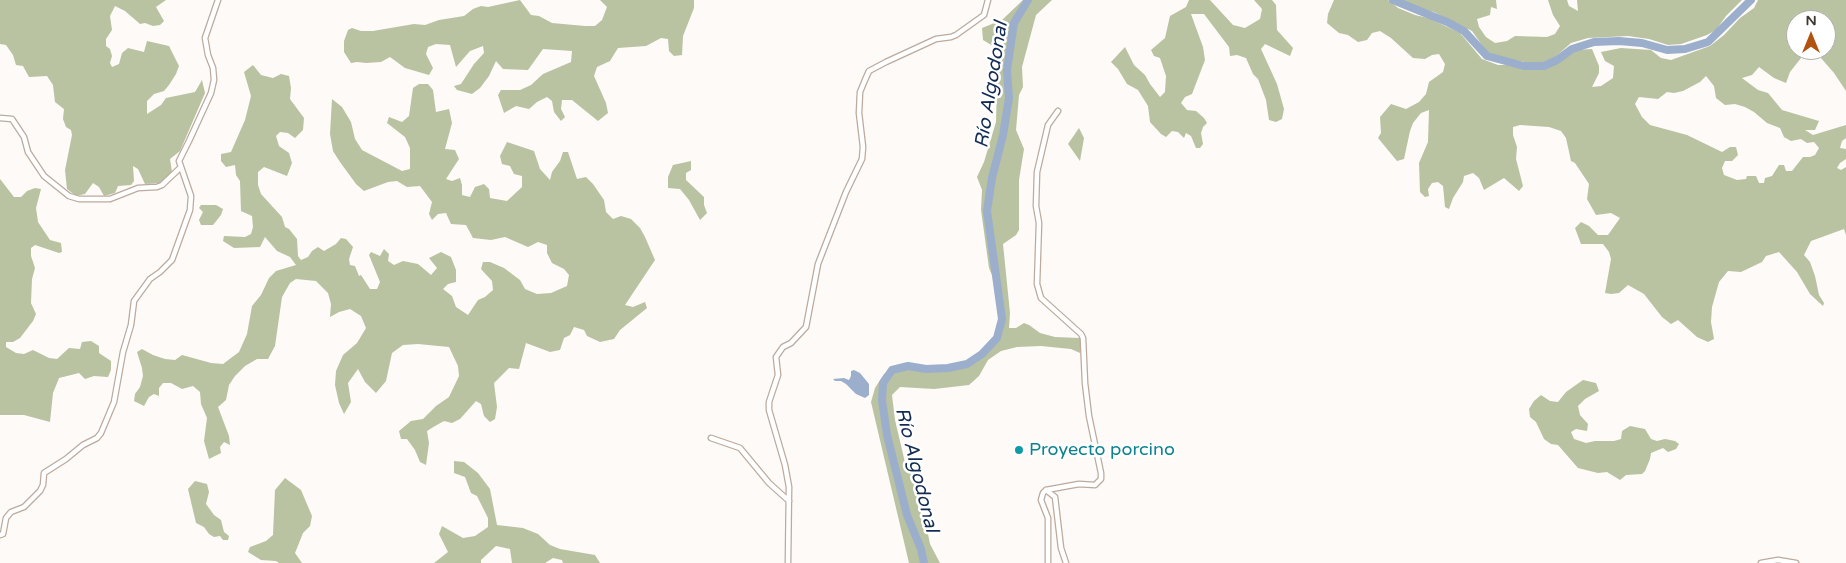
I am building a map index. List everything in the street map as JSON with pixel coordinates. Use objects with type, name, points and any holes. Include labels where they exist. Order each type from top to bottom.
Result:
[{"type":"street","points":[[0,535],[3,534],[6,518],[11,512],[24,507],[40,491],[43,485],[44,473],[83,445],[97,438],[101,433],[117,394],[121,362],[131,325],[134,301],[150,279],[172,260],[190,210],[191,196],[179,161],[211,93],[214,80],[213,68],[205,38],[218,0]]},
{"type":"street","points":[[788,563],[789,501],[785,465],[769,410],[769,402],[778,375],[776,358],[783,347],[790,343],[806,327],[818,264],[846,192],[862,159],[863,147],[859,113],[860,92],[869,71],[936,39],[951,37],[984,15],[988,0]]},
{"type":"street","points":[[1048,563],[1048,518],[1041,496],[1046,490],[1095,484],[1101,479],[1086,391],[1083,338],[1078,331],[1042,298],[1037,284],[1039,223],[1036,206],[1037,172],[1048,125],[1058,110]]},
{"type":"street","points":[[0,118],[12,119],[24,137],[28,152],[44,176],[70,196],[79,199],[110,199],[138,188],[157,187],[162,185],[180,168]]},
{"type":"street","points":[[711,438],[740,448],[768,483],[789,501]]},
{"type":"street","points":[[1046,490],[1055,497],[1060,542],[1066,563]]},
{"type":"street","points":[[1761,563],[1778,560],[1796,563]]},
{"type":"green space","points":[[0,0],[166,0],[156,7],[164,21],[160,25],[153,26],[145,23],[140,24],[125,11],[115,6],[110,16],[112,30],[106,39],[106,46],[110,49],[112,56],[110,63],[112,67],[119,64],[122,53],[128,48],[144,52],[147,41],[169,46],[179,66],[176,74],[164,91],[154,94],[147,101],[147,114],[161,105],[166,98],[195,92],[202,80],[205,93],[180,151],[170,159],[172,172],[164,183],[145,184],[138,169],[133,166],[134,181],[131,185],[118,186],[115,193],[104,196],[99,187],[93,183],[85,194],[76,196],[67,189],[65,170],[72,135],[71,130],[66,127],[63,119],[64,109],[55,102],[53,85],[47,76],[29,77],[23,66],[16,65],[13,55],[6,45],[0,44]]},
{"type":"green space","points":[[520,0],[531,15],[539,16],[552,23],[585,26],[595,26],[602,20],[607,7],[600,0],[694,0],[694,8],[683,36],[682,55],[674,56],[669,51],[668,39],[661,38],[646,46],[618,48],[610,61],[597,67],[594,76],[606,103],[608,113],[598,121],[572,100],[562,100],[561,109],[565,117],[561,121],[554,112],[552,101],[547,97],[529,109],[516,106],[504,113],[498,95],[501,90],[520,90],[531,85],[543,74],[571,62],[572,51],[543,49],[528,70],[503,69],[496,61],[489,76],[480,88],[472,94],[457,90],[454,86],[461,84],[484,53],[483,46],[470,51],[456,67],[450,45],[436,44],[428,47],[426,54],[433,68],[429,75],[405,68],[390,57],[381,62],[351,63],[344,52],[344,41],[348,30],[352,28],[361,31],[373,31],[414,24],[425,25],[439,20],[464,16],[481,6],[488,7]]},
{"type":"green space","points":[[1023,0],[1052,0],[1036,15],[1022,67],[1023,87],[1019,95],[1016,130],[1024,149],[1019,180],[1019,230],[1016,235],[1003,244],[1010,313],[1009,328],[1016,328],[1024,323],[1040,333],[1055,337],[1080,338],[1080,353],[1071,349],[1041,346],[1017,347],[1001,351],[988,360],[979,376],[969,385],[934,389],[900,387],[892,395],[895,420],[907,471],[914,474],[918,506],[926,524],[930,544],[940,563],[909,563],[871,402],[875,388],[884,374],[903,368],[937,372],[962,367],[983,354],[997,339],[1003,319],[999,291],[989,268],[981,210],[982,190],[977,177],[984,162],[996,122],[998,49],[983,40],[982,28],[1002,20]]},
{"type":"green space","points":[[1189,0],[1210,0],[1233,25],[1245,28],[1260,19],[1262,9],[1254,0],[1272,0],[1276,5],[1277,30],[1293,48],[1290,56],[1265,44],[1261,49],[1277,84],[1284,109],[1282,119],[1276,122],[1269,120],[1266,100],[1258,79],[1253,74],[1246,58],[1237,55],[1230,56],[1229,47],[1204,14],[1191,14],[1203,47],[1205,60],[1192,94],[1185,97],[1181,103],[1187,110],[1196,111],[1207,123],[1201,133],[1203,144],[1200,148],[1196,148],[1191,136],[1186,133],[1184,138],[1178,132],[1172,131],[1166,137],[1150,122],[1148,106],[1138,90],[1127,84],[1118,69],[1111,62],[1125,47],[1134,65],[1145,75],[1160,97],[1165,92],[1166,76],[1160,58],[1154,56],[1151,50],[1165,38],[1170,16],[1186,7]]},
{"type":"green space","points":[[1334,0],[1388,0],[1398,8],[1428,18],[1460,33],[1482,59],[1498,65],[1512,65],[1530,70],[1549,68],[1575,50],[1592,49],[1599,66],[1599,73],[1592,87],[1601,86],[1613,78],[1614,66],[1605,61],[1601,52],[1621,48],[1651,50],[1661,58],[1671,60],[1710,46],[1724,35],[1740,18],[1754,8],[1758,0],[1846,0],[1846,91],[1823,60],[1836,60],[1836,10],[1786,10],[1786,60],[1799,60],[1790,72],[1786,83],[1774,78],[1759,67],[1752,75],[1742,78],[1758,90],[1768,93],[1782,110],[1819,121],[1815,130],[1805,130],[1813,135],[1846,125],[1846,138],[1842,141],[1840,148],[1846,149],[1846,159],[1837,168],[1841,170],[1846,167],[1846,235],[1844,229],[1811,241],[1804,255],[1810,262],[1819,295],[1824,303],[1823,306],[1810,294],[1797,272],[1779,252],[1766,256],[1762,262],[1741,272],[1728,271],[1719,282],[1712,307],[1711,322],[1714,339],[1708,342],[1697,337],[1678,320],[1671,324],[1662,317],[1644,294],[1628,285],[1619,293],[1605,293],[1611,259],[1609,252],[1603,244],[1581,244],[1575,228],[1581,222],[1589,226],[1598,235],[1608,235],[1620,218],[1611,213],[1596,215],[1587,199],[1589,184],[1575,163],[1571,161],[1566,138],[1561,131],[1549,127],[1520,125],[1513,127],[1513,135],[1517,147],[1516,159],[1523,186],[1519,191],[1504,178],[1484,190],[1479,178],[1473,173],[1464,176],[1463,182],[1453,198],[1449,209],[1445,207],[1443,186],[1438,182],[1432,183],[1428,189],[1429,196],[1425,197],[1420,192],[1419,163],[1428,142],[1429,110],[1421,113],[1413,123],[1404,159],[1397,161],[1378,138],[1381,133],[1380,117],[1391,104],[1406,109],[1419,102],[1426,94],[1429,82],[1443,72],[1445,64],[1439,54],[1425,59],[1413,58],[1391,38],[1380,31],[1372,33],[1367,40],[1358,42],[1348,35],[1339,33],[1327,23],[1328,14]],"holes":[[[1706,76],[1714,86],[1716,98],[1725,105],[1735,104],[1754,112],[1767,123],[1780,128],[1784,137],[1791,141],[1801,139],[1807,143],[1814,142],[1819,148],[1815,155],[1803,157],[1792,171],[1786,171],[1784,165],[1779,165],[1772,176],[1765,178],[1764,183],[1759,183],[1756,176],[1747,176],[1746,179],[1737,180],[1724,175],[1722,168],[1725,161],[1732,161],[1738,155],[1736,147],[1730,147],[1722,152],[1687,135],[1650,125],[1642,117],[1635,104],[1639,97],[1658,99],[1667,92],[1683,91],[1700,82]]]},
{"type":"green space","points":[[1400,0],[1496,0],[1497,9],[1491,7],[1490,15],[1477,19],[1479,27],[1486,37],[1495,43],[1507,41],[1515,36],[1547,37],[1555,34],[1560,26],[1553,15],[1548,0],[1567,0],[1569,6],[1578,11],[1577,0],[1742,0],[1726,16],[1716,30],[1681,44],[1668,45],[1649,39],[1628,36],[1588,38],[1571,43],[1555,57],[1534,64],[1495,56],[1487,52],[1472,31],[1434,12],[1409,5]]},
{"type":"green space","points":[[253,65],[261,75],[273,78],[281,74],[289,76],[290,99],[304,118],[303,130],[295,138],[288,133],[280,132],[276,136],[279,146],[289,153],[292,163],[287,176],[264,167],[258,172],[258,185],[261,194],[282,217],[285,227],[297,239],[298,256],[301,260],[308,257],[318,247],[324,251],[336,244],[341,238],[346,239],[353,247],[349,259],[350,265],[355,266],[359,276],[361,275],[370,289],[377,289],[380,282],[369,255],[371,252],[380,256],[384,249],[389,254],[388,261],[394,265],[403,261],[418,264],[431,275],[437,268],[429,258],[441,252],[451,257],[456,270],[456,282],[448,284],[443,289],[452,296],[456,307],[468,315],[478,300],[493,290],[492,281],[481,269],[483,262],[490,262],[504,268],[520,280],[525,289],[537,294],[551,293],[567,286],[569,275],[564,269],[552,263],[547,253],[547,245],[538,242],[528,247],[505,237],[491,240],[473,238],[466,225],[451,224],[446,213],[438,214],[432,220],[429,214],[432,202],[420,186],[407,187],[397,181],[388,182],[364,191],[356,184],[340,162],[333,151],[330,134],[332,99],[342,107],[351,122],[355,139],[362,150],[402,171],[410,169],[410,148],[405,137],[387,123],[389,117],[402,122],[409,116],[413,88],[419,84],[428,84],[433,90],[436,112],[449,109],[452,123],[445,149],[455,150],[459,159],[446,179],[452,181],[460,178],[462,195],[470,197],[475,187],[484,184],[489,189],[490,198],[507,201],[522,187],[522,176],[514,174],[510,166],[502,164],[500,156],[507,142],[534,151],[540,169],[550,180],[552,172],[560,161],[563,152],[568,152],[577,179],[586,177],[593,184],[604,200],[606,212],[613,219],[621,216],[631,219],[640,228],[645,237],[655,260],[625,305],[633,307],[645,302],[647,308],[620,330],[614,339],[600,342],[587,336],[584,330],[574,327],[570,335],[564,338],[560,350],[550,352],[526,343],[519,369],[509,368],[494,383],[497,407],[495,419],[490,422],[484,416],[481,404],[476,401],[460,419],[452,423],[444,421],[427,431],[429,443],[426,465],[420,462],[415,450],[407,439],[401,439],[399,431],[411,421],[423,419],[436,406],[449,397],[459,376],[458,366],[449,347],[418,344],[403,345],[392,353],[386,381],[376,393],[365,382],[358,369],[348,383],[351,402],[344,414],[339,403],[335,385],[336,371],[343,355],[357,343],[366,328],[361,316],[350,309],[330,317],[331,304],[328,293],[316,281],[296,279],[290,283],[282,297],[275,346],[268,359],[257,359],[245,366],[229,385],[226,400],[218,407],[229,436],[230,445],[224,442],[220,447],[221,453],[209,459],[204,441],[207,418],[201,404],[200,392],[193,386],[182,389],[171,383],[163,383],[159,388],[159,396],[154,394],[149,397],[144,406],[134,401],[143,376],[137,352],[142,349],[165,359],[175,360],[182,355],[211,363],[223,364],[239,352],[247,334],[252,306],[261,295],[269,278],[276,271],[296,265],[290,257],[277,251],[265,237],[260,247],[234,248],[223,241],[224,236],[245,237],[251,234],[253,227],[252,216],[241,211],[240,181],[236,175],[235,165],[226,167],[221,161],[221,154],[231,152],[245,120],[251,96],[244,72]]},
{"type":"green space","points":[[1079,128],[1084,138],[1080,161],[1068,144]]},
{"type":"green space","points":[[691,161],[691,170],[686,173],[686,180],[704,197],[707,213],[700,220],[689,200],[680,189],[668,188],[668,177],[673,165]]},
{"type":"green space","points":[[0,179],[14,197],[21,197],[27,191],[35,188],[41,189],[36,208],[38,222],[50,240],[61,243],[62,252],[59,253],[35,245],[31,248],[31,256],[35,268],[32,279],[31,303],[36,314],[20,338],[13,342],[6,342],[6,347],[16,353],[24,354],[33,350],[49,358],[57,359],[69,348],[80,349],[82,342],[91,341],[99,346],[99,353],[111,361],[111,370],[108,377],[94,376],[85,379],[79,373],[59,378],[53,393],[50,422],[24,415],[0,415]]},
{"type":"green space","points":[[201,205],[216,205],[223,209],[213,225],[201,225],[199,220],[203,212],[199,208]]},
{"type":"green space","points":[[1583,380],[1596,383],[1599,391],[1585,399],[1578,406],[1580,415],[1588,424],[1587,431],[1576,429],[1571,432],[1574,439],[1586,443],[1614,441],[1621,439],[1622,431],[1630,426],[1645,429],[1651,439],[1657,441],[1665,439],[1675,441],[1679,444],[1676,449],[1668,452],[1663,448],[1651,453],[1645,471],[1642,474],[1626,475],[1620,480],[1607,472],[1598,473],[1578,468],[1558,445],[1551,444],[1544,439],[1536,422],[1530,417],[1529,409],[1541,395],[1550,401],[1558,402],[1566,392]]},
{"type":"green space","points":[[454,461],[464,462],[478,473],[490,489],[497,525],[523,528],[538,534],[550,545],[560,549],[595,555],[600,563],[563,563],[562,560],[553,558],[545,563],[512,563],[510,549],[496,546],[481,560],[481,563],[434,563],[448,552],[439,534],[442,526],[463,538],[475,536],[488,527],[488,518],[477,496],[471,493],[465,477],[454,473]]},
{"type":"green space","points":[[285,478],[301,490],[312,516],[310,526],[303,533],[295,553],[302,563],[279,563],[261,560],[248,552],[250,547],[266,541],[273,535],[275,490]]},
{"type":"green space","points":[[195,481],[207,484],[209,492],[206,504],[214,515],[221,520],[224,532],[229,536],[228,540],[223,540],[220,536],[214,537],[204,527],[196,523],[188,489]]},
{"type":"water","points":[[854,370],[860,373],[869,384],[869,395],[865,398],[856,394],[841,381],[833,379],[844,378],[849,380],[851,371]]},
{"type":"waterway","name":"Río Algodonal","points":[[924,563],[921,549],[907,515],[887,435],[882,400],[883,383],[892,370],[908,366],[926,369],[948,368],[967,364],[982,354],[997,338],[1002,319],[987,211],[1009,98],[1007,70],[1014,23],[1028,0]]},
{"type":"waterway","name":"Río Algodonal","points":[[1393,0],[1464,31],[1487,56],[1524,66],[1544,66],[1557,60],[1572,49],[1594,42],[1619,41],[1642,43],[1667,50],[1685,49],[1708,42],[1751,0]]},
{"type":"place","name":"Proyecto porcino","points":[[1019,450]]}]
